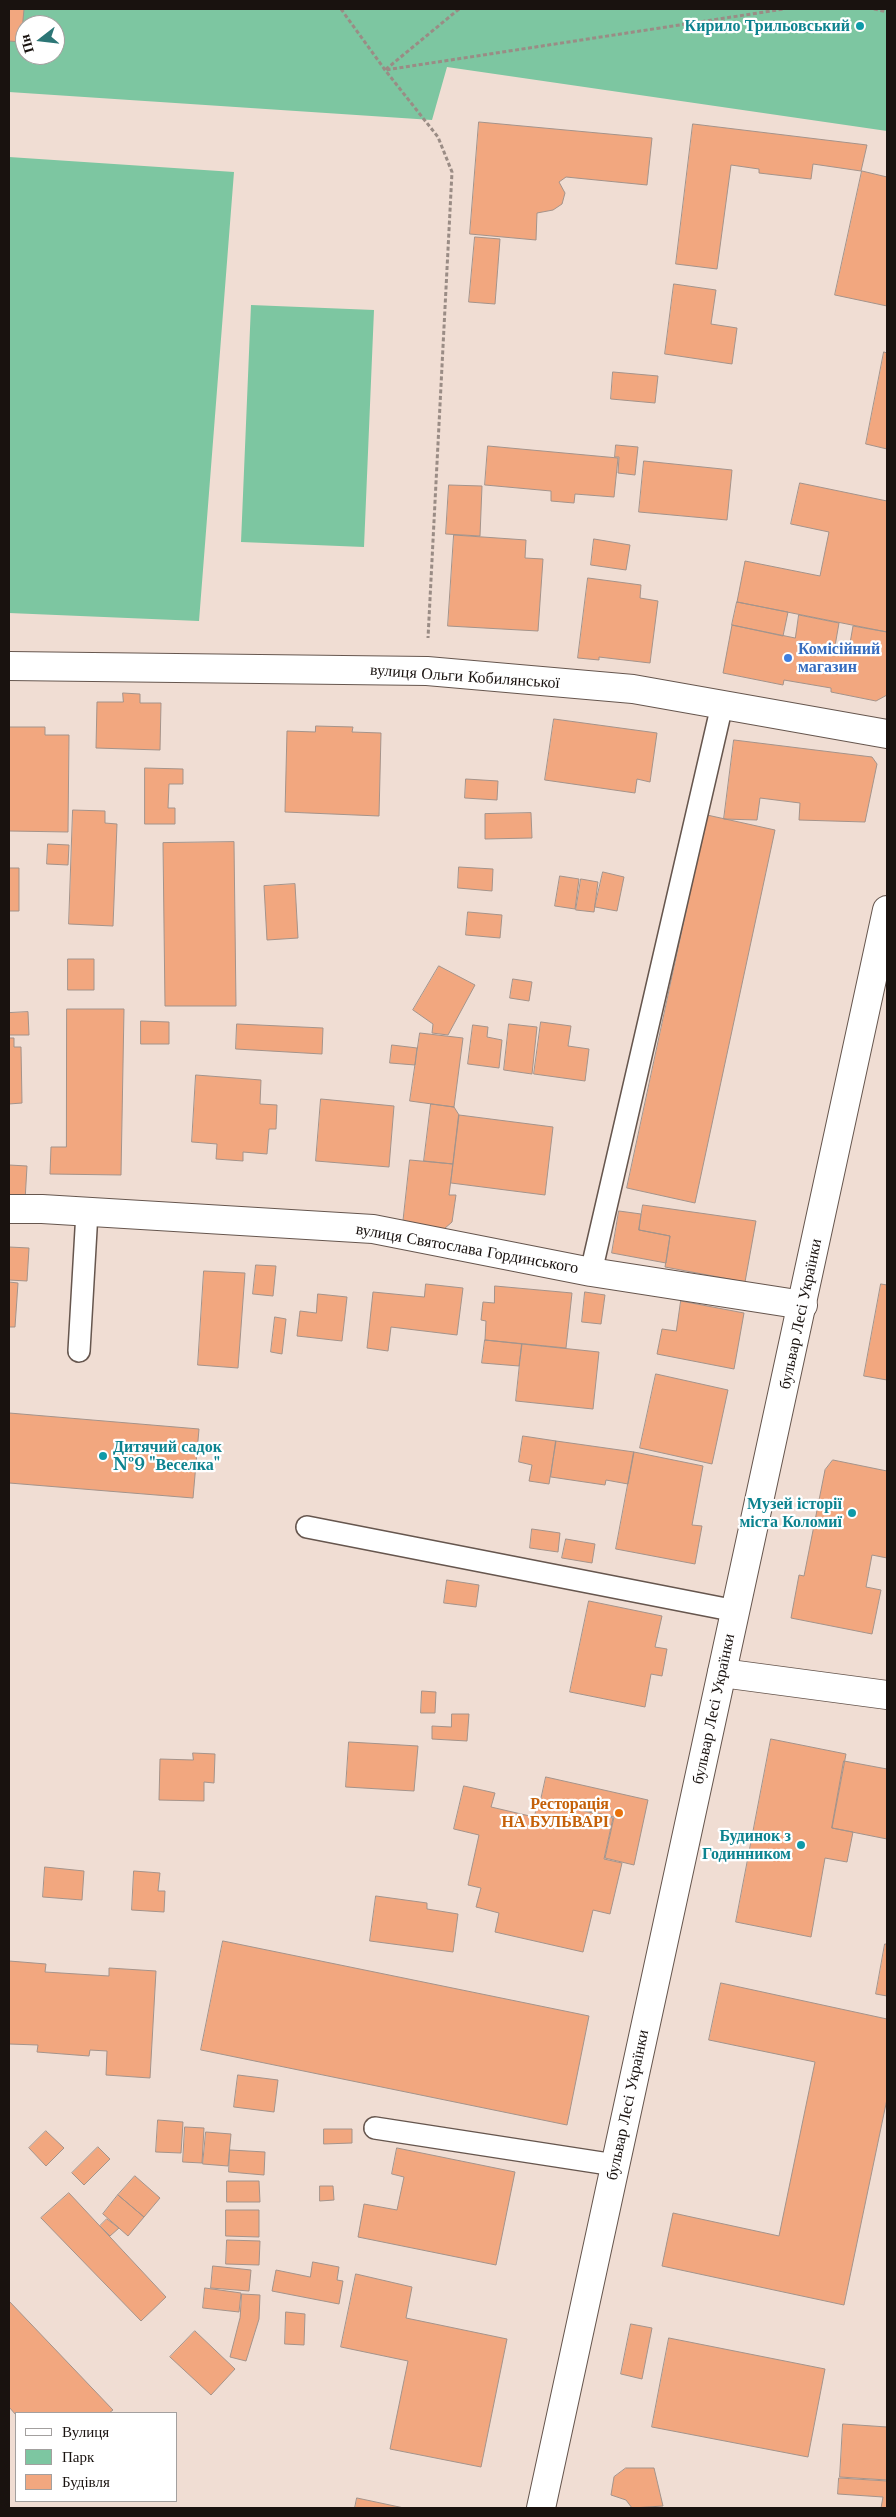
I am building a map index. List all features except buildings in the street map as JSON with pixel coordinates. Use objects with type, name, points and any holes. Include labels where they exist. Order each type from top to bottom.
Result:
[{"type":"street","name":"вулиця Ольги Кобилянської","points":[[9,666],[427,671],[633,689],[887,734]]},
{"type":"street","name":"бульвар Лесі Українки","points":[[541,2508],[722,1673],[804,1305],[887,910]]},
{"type":"street","name":"вулиця Святослава Гординського","points":[[9,1208],[373,1229],[591,1272],[804,1305]]},
{"type":"street","points":[[722,1673],[887,1696]]},
{"type":"lane","points":[[591,1272],[722,705]]},
{"type":"lane","points":[[79,1351],[87,1212]]},
{"type":"lane","points":[[307,1527],[736,1611]]},
{"type":"lane","points":[[375,2128],[616,2164]]},
{"type":"path","points":[[342,9],[385,70],[438,137],[452,172],[427,671]]},
{"type":"path","points":[[385,70],[459,9]]},
{"type":"path","points":[[385,70],[784,9]]},
{"type":"path","points":[[874,9],[887,12]]},
{"type":"green space","points":[[9,9],[887,9],[887,131],[447,67],[432,120],[9,92]]},
{"type":"green space","points":[[9,157],[234,172],[199,621],[9,613]]},
{"type":"green space","points":[[251,305],[374,310],[364,547],[241,542]]},
{"type":"place","name":"Кирило Трильовський","points":[[860,26]]},
{"type":"place","name":"Комісійний магазин","points":[[788,658]]},
{"type":"place","name":"Дитячий садок №9 \"Веселка\"","points":[[103,1456]]},
{"type":"place","name":"Музей історії міста Коломиї","points":[[852,1513]]},
{"type":"place","name":"Ресторація НА БУЛЬВАРІ","points":[[619,1813]]},
{"type":"place","name":"Будинок з Годинником","points":[[801,1845]]}]
